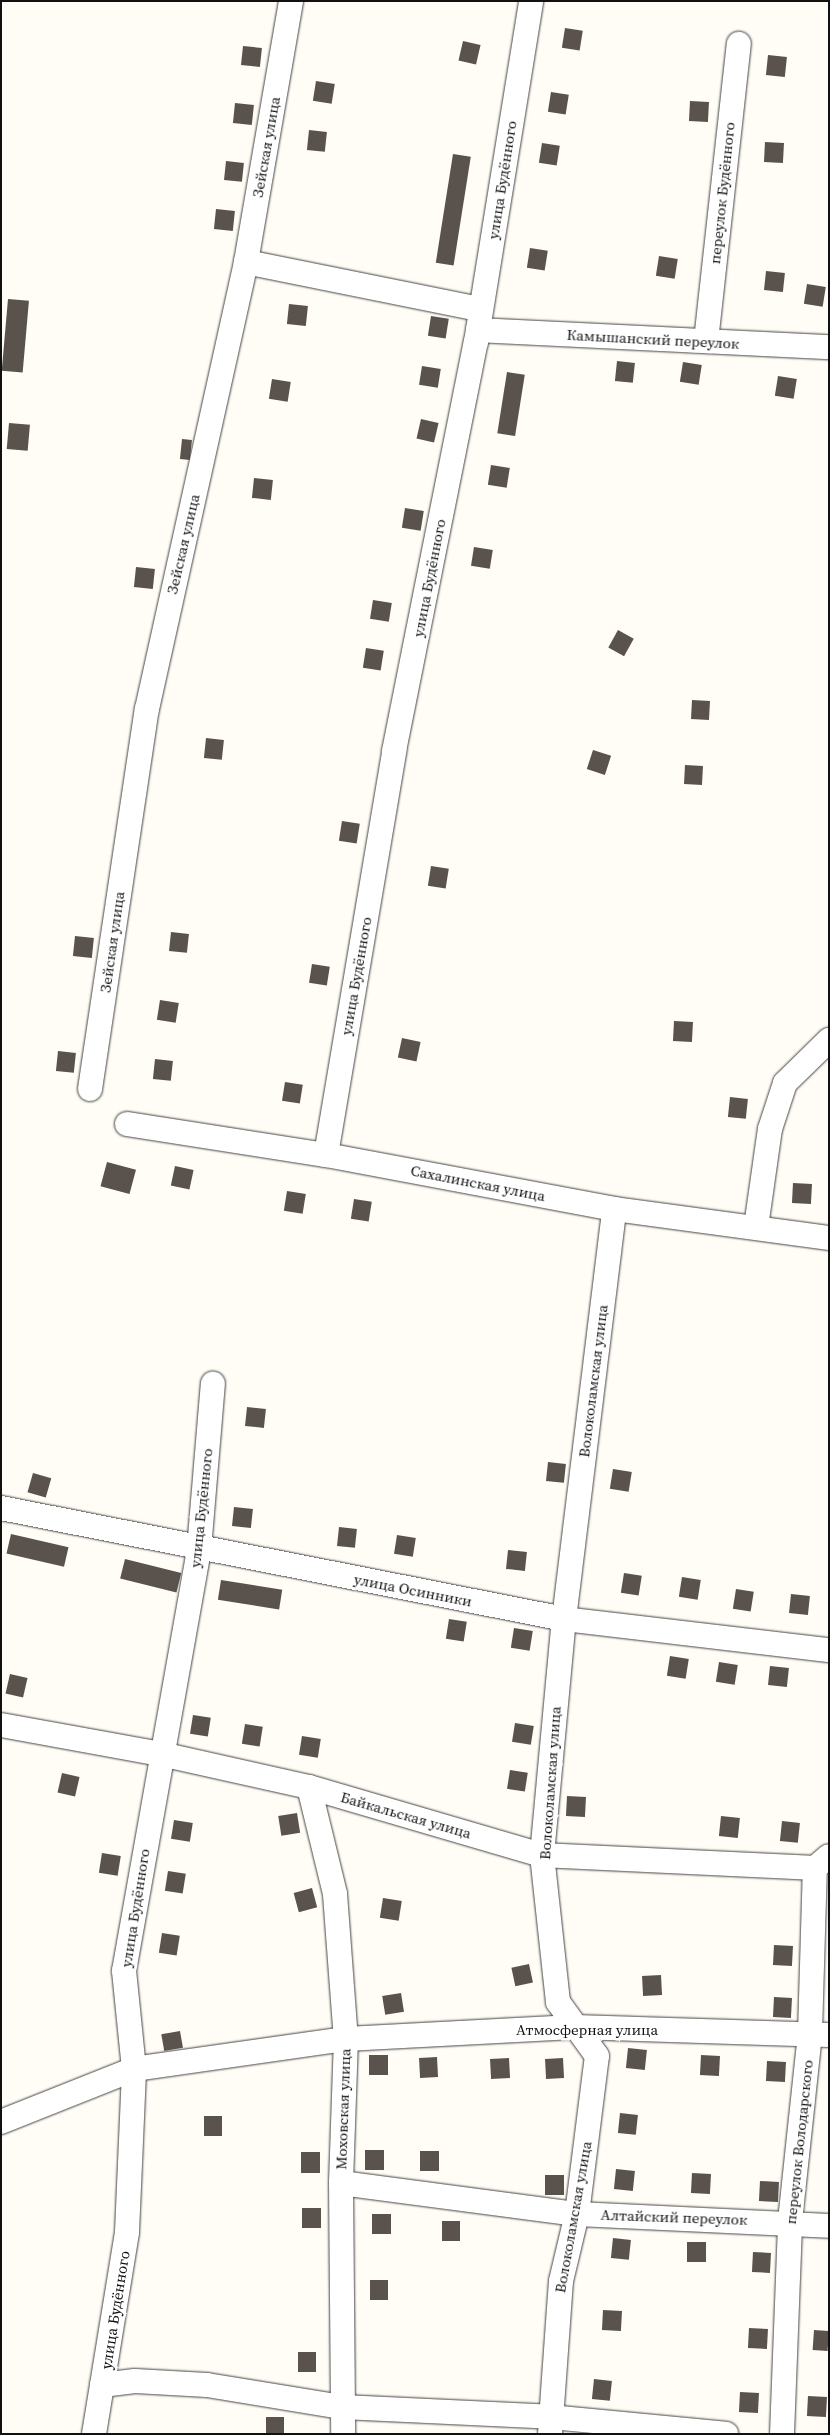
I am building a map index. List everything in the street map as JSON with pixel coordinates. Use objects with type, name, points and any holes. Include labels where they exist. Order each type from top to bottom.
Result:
[{"type":"street","name":"Зейская улица","points":[[90,1089],[146,709],[246,262],[291,1]]},
{"type":"street","name":"улица Будённого","points":[[326,1155],[394,751],[479,320],[532,1]]},
{"type":"street","name":"переулок Будённого","points":[[706,341],[739,44]]},
{"type":"street","name":"Камышанский переулок","points":[[246,262],[479,320],[706,341],[829,347]]},
{"type":"street","points":[[756,1227],[770,1129],[785,1083],[829,1040]]},
{"type":"street","name":"Сахалинская улица","points":[[127,1124],[326,1155],[614,1209],[829,1238]]},
{"type":"street","name":"Волоколамская улица","points":[[550,2425],[561,2282],[577,2214],[597,2056],[574,2027],[558,2002],[542,1855],[564,1619],[614,1209]]},
{"type":"street","name":"улица Будённого","points":[[94,2434],[128,2232],[134,2069],[124,1971],[200,1550],[213,1384]]},
{"type":"street","name":"улица Осинники","points":[[1,1508],[200,1550],[564,1619],[829,1650]]},
{"type":"street","name":"Байкальская улица","points":[[6,1732],[162,1754],[309,1787],[542,1855],[822,1862]]},
{"type":"street","name":"Моховская улица","points":[[309,1787],[335,1894],[346,2039],[341,2183],[343,2434]]},
{"type":"street","name":"переулок Володарского","points":[[782,2434],[790,2221],[819,2034],[822,1862]]},
{"type":"street","name":"Атмосферная улица","points":[[1,2122],[134,2069],[346,2039],[574,2027],[819,2034]]},
{"type":"street","name":"Алтайский переулок","points":[[341,2183],[577,2214],[790,2221],[829,2226]]},
{"type":"street","points":[[102,2385],[135,2381],[207,2385],[342,2407],[550,2425],[726,2434]]},
{"type":"building","points":[[565,28],[583,31],[580,51],[562,48]]},
{"type":"building","points":[[463,41],[481,45],[476,65],[459,60]]},
{"type":"building","points":[[243,46],[262,48],[260,67],[241,65]]},
{"type":"building","points":[[768,55],[787,57],[785,77],[766,75]]},
{"type":"building","points":[[316,81],[335,84],[332,104],[313,101]]},
{"type":"building","points":[[551,92],[569,95],[566,115],[548,112]]},
{"type":"building","points":[[690,101],[709,102],[708,122],[689,121]]},
{"type":"building","points":[[235,103],[254,105],[252,125],[233,123]]},
{"type":"building","points":[[309,130],[327,132],[325,152],[307,150]]},
{"type":"building","points":[[765,142],[784,143],[783,163],[764,162]]},
{"type":"building","points":[[542,143],[560,146],[557,166],[539,163]]},
{"type":"building","points":[[453,154],[471,157],[454,265],[436,263]]},
{"type":"building","points":[[226,161],[244,163],[242,182],[224,180]]},
{"type":"building","points":[[216,209],[235,211],[233,231],[214,229]]},
{"type":"building","points":[[530,248],[548,251],[545,271],[527,268]]},
{"type":"building","points":[[659,256],[678,259],[675,279],[656,276]]},
{"type":"building","points":[[766,271],[785,273],[783,292],[764,290]]},
{"type":"building","points":[[807,284],[826,287],[823,307],[804,304]]},
{"type":"building","points":[[8,299],[29,301],[23,373],[2,371]]},
{"type":"building","points":[[289,304],[308,306],[306,326],[287,324]]},
{"type":"building","points":[[431,316],[449,319],[446,339],[428,336]]},
{"type":"building","points":[[617,361],[635,363],[633,383],[615,381]]},
{"type":"building","points":[[683,362],[702,365],[699,385],[680,382]]},
{"type":"building","points":[[422,366],[441,369],[438,388],[419,385]]},
{"type":"building","points":[[507,372],[525,375],[515,436],[497,433]]},
{"type":"building","points":[[778,376],[797,379],[794,399],[775,396]]},
{"type":"building","points":[[272,379],[291,382],[288,402],[269,399]]},
{"type":"building","points":[[421,419],[439,423],[434,443],[417,438]]},
{"type":"building","points":[[9,423],[30,425],[28,451],[7,449]]},
{"type":"building","points":[[182,439],[192,440],[190,460],[180,459]]},
{"type":"building","points":[[491,465],[510,468],[507,488],[488,485]]},
{"type":"building","points":[[254,478],[273,480],[271,500],[252,498]]},
{"type":"building","points":[[405,508],[424,511],[421,531],[402,528]]},
{"type":"building","points":[[474,547],[493,550],[490,569],[471,566]]},
{"type":"building","points":[[136,567],[155,569],[153,589],[134,587]]},
{"type":"building","points":[[373,600],[392,603],[389,622],[370,619]]},
{"type":"building","points":[[618,630],[634,639],[624,656],[608,647]]},
{"type":"building","points":[[366,648],[384,651],[381,671],[363,668]]},
{"type":"building","points":[[692,700],[710,701],[709,720],[691,719]]},
{"type":"building","points":[[206,738],[224,740],[222,760],[204,758]]},
{"type":"building","points":[[593,750],[611,756],[605,775],[587,769]]},
{"type":"building","points":[[685,765],[703,766],[702,785],[684,784]]},
{"type":"building","points":[[342,821],[360,824],[357,844],[339,841]]},
{"type":"building","points":[[431,866],[449,869],[446,889],[428,886]]},
{"type":"building","points":[[171,932],[189,934],[187,953],[169,951]]},
{"type":"building","points":[[75,936],[94,938],[92,958],[73,956]]},
{"type":"building","points":[[312,964],[330,967],[327,986],[309,983]]},
{"type":"building","points":[[160,1000],[179,1003],[176,1023],[157,1020]]},
{"type":"building","points":[[674,1021],[693,1022],[692,1042],[673,1041]]},
{"type":"building","points":[[402,1038],[421,1042],[416,1062],[398,1058]]},
{"type":"building","points":[[58,1051],[76,1053],[74,1073],[56,1071]]},
{"type":"building","points":[[155,1059],[173,1061],[171,1081],[153,1079]]},
{"type":"building","points":[[285,1082],[303,1085],[300,1104],[282,1101]]},
{"type":"building","points":[[730,1097],[748,1099],[746,1119],[728,1117]]},
{"type":"building","points":[[107,1162],[136,1170],[130,1194],[101,1186]]},
{"type":"building","points":[[175,1166],[194,1170],[189,1190],[171,1186]]},
{"type":"building","points":[[793,1183],[812,1184],[811,1204],[792,1203]]},
{"type":"building","points":[[287,1191],[306,1194],[303,1214],[284,1211]]},
{"type":"building","points":[[354,1199],[372,1202],[369,1222],[351,1219]]},
{"type":"building","points":[[247,1407],[266,1409],[264,1428],[245,1426]]},
{"type":"building","points":[[548,1462],[566,1464],[564,1483],[546,1481]]},
{"type":"building","points":[[613,1469],[632,1472],[629,1492],[610,1489]]},
{"type":"building","points":[[33,1473],[51,1478],[46,1497],[27,1492]]},
{"type":"building","points":[[234,1507],[253,1509],[251,1528],[232,1526]]},
{"type":"building","points":[[339,1527],[357,1529],[355,1548],[337,1546]]},
{"type":"building","points":[[11,1534],[68,1547],[64,1567],[7,1553]]},
{"type":"building","points":[[397,1535],[416,1538],[413,1557],[394,1554]]},
{"type":"building","points":[[508,1550],[527,1552],[525,1571],[506,1569]]},
{"type":"building","points":[[125,1559],[181,1573],[176,1592],[120,1578]]},
{"type":"building","points":[[624,1573],[642,1576],[639,1596],[621,1593]]},
{"type":"building","points":[[682,1577],[701,1580],[698,1600],[679,1597]]},
{"type":"building","points":[[221,1580],[282,1590],[279,1609],[218,1600]]},
{"type":"building","points":[[736,1589],[754,1592],[751,1612],[733,1609]]},
{"type":"building","points":[[791,1594],[810,1596],[808,1615],[789,1613]]},
{"type":"building","points":[[449,1619],[467,1622],[464,1642],[446,1639]]},
{"type":"building","points":[[514,1628],[533,1631],[530,1651],[511,1648]]},
{"type":"building","points":[[670,1656],[689,1659],[686,1679],[667,1676]]},
{"type":"building","points":[[719,1662],[738,1665],[735,1685],[716,1682]]},
{"type":"building","points":[[770,1666],[789,1668],[787,1687],[768,1685]]},
{"type":"building","points":[[10,1674],[28,1678],[23,1698],[6,1693]]},
{"type":"building","points":[[193,1715],[211,1718],[208,1737],[190,1734]]},
{"type":"building","points":[[515,1723],[534,1726],[531,1745],[512,1742]]},
{"type":"building","points":[[245,1724],[263,1727],[260,1747],[242,1744]]},
{"type":"building","points":[[302,1736],[321,1739],[318,1758],[299,1755]]},
{"type":"building","points":[[510,1770],[528,1773],[525,1792],[507,1789]]},
{"type":"building","points":[[62,1773],[80,1777],[75,1797],[58,1792]]},
{"type":"building","points":[[567,1796],[586,1797],[585,1817],[566,1816]]},
{"type":"building","points":[[297,1813],[300,1833],[281,1836],[278,1816]]},
{"type":"building","points":[[721,1816],[740,1818],[738,1838],[719,1836]]},
{"type":"building","points":[[174,1820],[193,1823],[190,1842],[171,1839]]},
{"type":"building","points":[[782,1821],[800,1823],[798,1843],[780,1841]]},
{"type":"building","points":[[102,1853],[121,1856],[118,1876],[99,1873]]},
{"type":"building","points":[[168,1871],[186,1874],[183,1894],[165,1891]]},
{"type":"building","points":[[312,1888],[317,1907],[299,1912],[294,1893]]},
{"type":"building","points":[[383,1898],[402,1901],[399,1921],[380,1918]]},
{"type":"building","points":[[162,1933],[180,1936],[177,1956],[159,1953]]},
{"type":"building","points":[[774,1945],[793,1946],[792,1966],[773,1965]]},
{"type":"building","points":[[529,1964],[533,1983],[515,1986],[511,1968]]},
{"type":"building","points":[[661,1975],[662,1995],[643,1996],[642,1976]]},
{"type":"building","points":[[401,1993],[404,2012],[385,2015],[382,1996]]},
{"type":"building","points":[[774,1997],[792,1998],[791,2018],[773,2017]]},
{"type":"building","points":[[180,2031],[183,2048],[164,2051],[161,2034]]},
{"type":"building","points":[[628,2048],[647,2050],[645,2070],[626,2068]]},
{"type":"building","points":[[369,2055],[388,2055],[388,2075],[369,2075]]},
{"type":"building","points":[[701,2055],[720,2056],[719,2076],[700,2075]]},
{"type":"building","points":[[437,2057],[438,2077],[420,2078],[419,2058]]},
{"type":"building","points":[[509,2058],[510,2078],[491,2079],[490,2059]]},
{"type":"building","points":[[563,2058],[564,2078],[546,2079],[545,2059]]},
{"type":"building","points":[[767,2061],[786,2062],[785,2082],[766,2081]]},
{"type":"building","points":[[620,2113],[638,2115],[636,2135],[618,2133]]},
{"type":"building","points":[[204,2116],[222,2116],[222,2136],[204,2136]]},
{"type":"building","points":[[365,2150],[384,2150],[384,2170],[365,2170]]},
{"type":"building","points":[[420,2151],[439,2151],[439,2171],[420,2171]]},
{"type":"building","points":[[301,2152],[320,2152],[320,2173],[301,2173]]},
{"type":"building","points":[[616,2169],[635,2171],[633,2191],[614,2189]]},
{"type":"building","points":[[692,2173],[711,2174],[710,2194],[691,2193]]},
{"type":"building","points":[[545,2175],[564,2175],[564,2195],[545,2195]]},
{"type":"building","points":[[760,2181],[779,2182],[778,2202],[759,2201]]},
{"type":"building","points":[[302,2208],[321,2208],[321,2228],[302,2228]]},
{"type":"building","points":[[372,2214],[391,2214],[391,2234],[372,2234]]},
{"type":"building","points":[[442,2221],[460,2221],[460,2241],[442,2241]]},
{"type":"building","points":[[613,2238],[631,2240],[629,2260],[611,2258]]},
{"type":"building","points":[[687,2242],[706,2242],[706,2262],[687,2262]]},
{"type":"building","points":[[753,2252],[771,2253],[770,2273],[752,2272]]},
{"type":"building","points":[[370,2280],[388,2280],[388,2300],[370,2300]]},
{"type":"building","points":[[603,2310],[622,2311],[621,2331],[602,2330]]},
{"type":"building","points":[[749,2328],[768,2329],[767,2349],[748,2348]]},
{"type":"building","points":[[814,2330],[829,2331],[828,2351],[813,2350]]},
{"type":"building","points":[[298,2352],[316,2352],[316,2372],[298,2372]]},
{"type":"building","points":[[594,2379],[612,2381],[610,2401],[592,2399]]},
{"type":"building","points":[[740,2392],[759,2393],[758,2413],[739,2412]]},
{"type":"building","points":[[808,2396],[827,2397],[826,2417],[807,2416]]},
{"type":"building","points":[[266,2417],[284,2417],[284,2434],[266,2434]]}]
